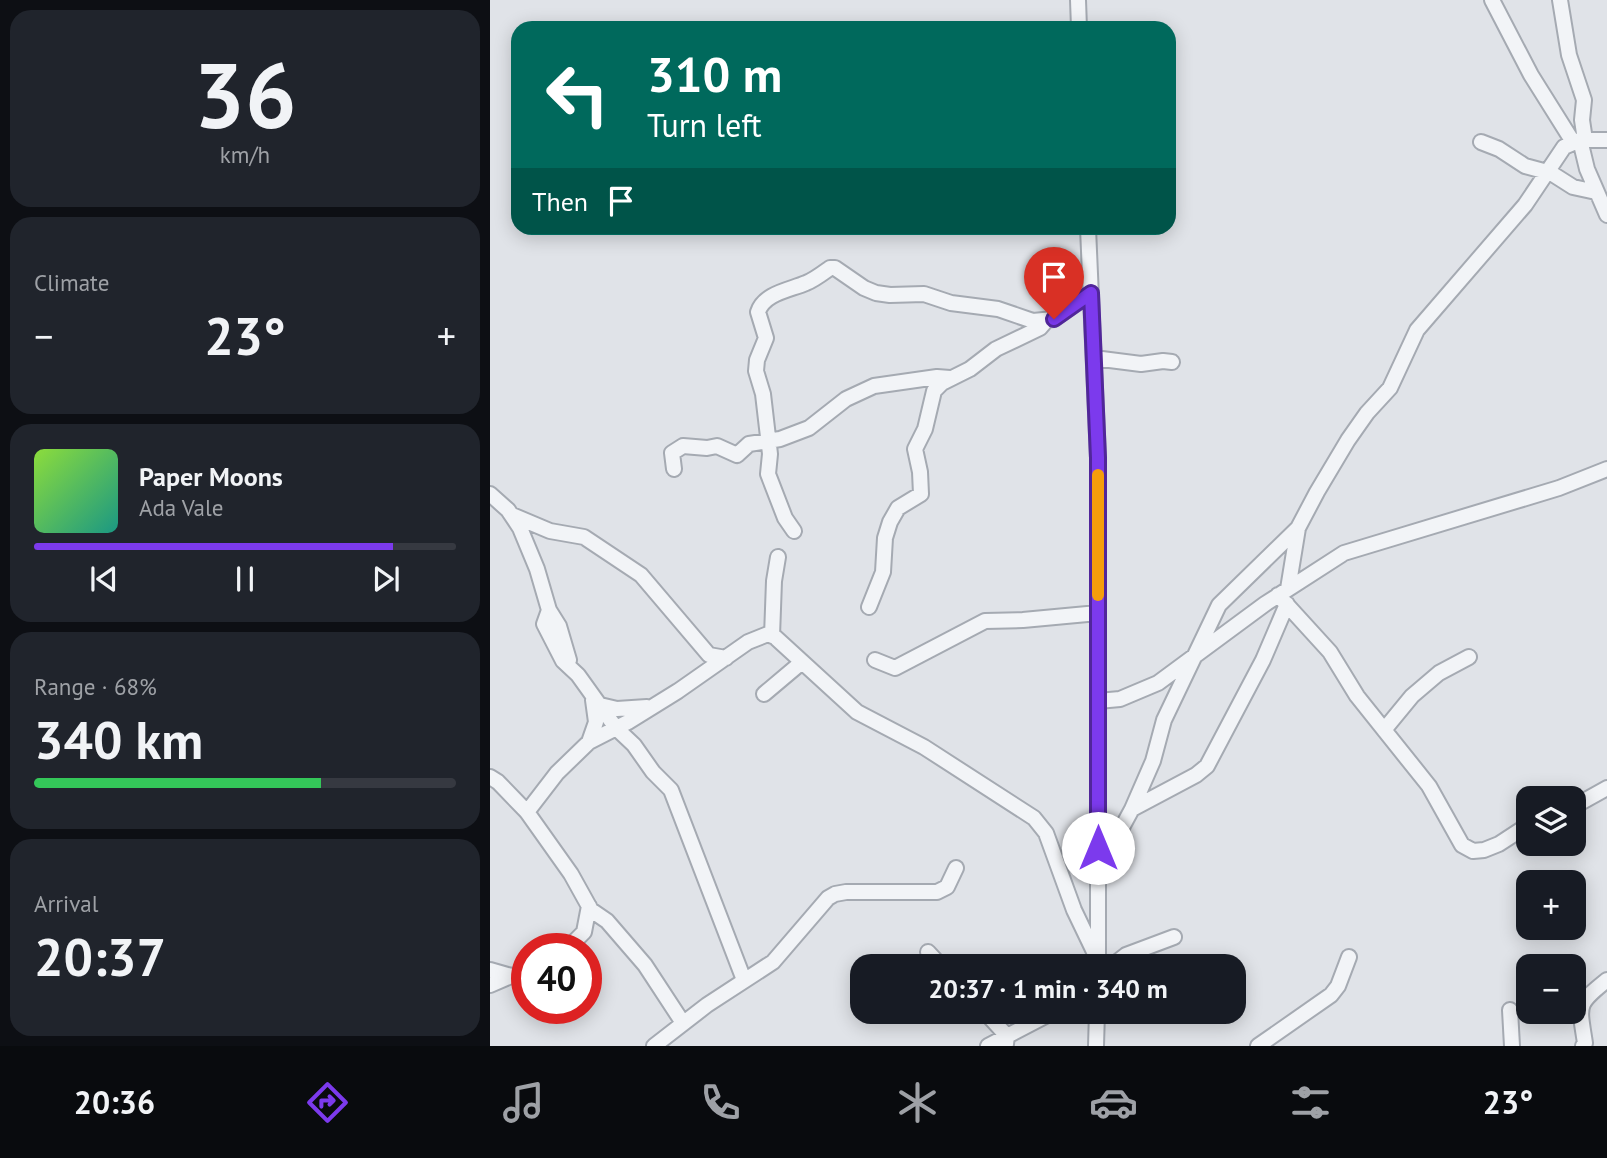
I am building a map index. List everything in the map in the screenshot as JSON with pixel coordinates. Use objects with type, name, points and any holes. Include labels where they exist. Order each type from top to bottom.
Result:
[{"type":"street","points":[[1078,0],[1079,21]]},
{"type":"street","points":[[1492,0],[1531,75],[1579,141],[1596,192],[1607,215]]},
{"type":"street","points":[[1560,0],[1569,55],[1584,100],[1579,141]]},
{"type":"street","points":[[1132,809],[1204,771],[1263,660],[1284,596],[1298,528],[1348,440],[1367,413],[1390,388],[1417,330],[1498,237],[1548,173],[1564,147],[1579,141],[1607,140]]},
{"type":"street","points":[[1482,142],[1499,149],[1525,166],[1548,173],[1573,187],[1596,192]]},
{"type":"street","points":[[1088,235],[1098,458],[1098,954]]},
{"type":"street","points":[[794,531],[780,508],[768,474],[770,460],[763,394],[756,371],[765,338],[759,307],[787,288],[806,283],[831,268],[876,293],[924,294],[951,303],[985,306],[1033,321],[1046,321],[1065,313],[1091,293]]},
{"type":"street","points":[[869,607],[883,572],[885,538],[890,522],[898,508],[921,494],[915,449],[925,429],[934,391],[942,383],[970,369],[996,349],[1017,342],[1040,328],[1046,321]]},
{"type":"street","points":[[1094,358],[1141,365],[1172,362]]},
{"type":"street","points":[[674,469],[672,453],[682,446],[716,446],[737,455],[749,444],[809,428],[846,399],[874,386],[937,377],[951,379]]},
{"type":"street","points":[[1098,701],[1120,699],[1158,683],[1344,553],[1559,488],[1607,469]]},
{"type":"street","points":[[490,494],[512,515],[520,528],[537,569],[549,610],[559,625],[568,658],[578,676],[615,728],[634,745],[653,772],[671,790],[744,980]]},
{"type":"street","points":[[512,515],[551,531],[584,537],[599,545],[641,575],[709,655],[726,658]]},
{"type":"street","points":[[1098,873],[1132,809],[1153,761],[1164,720],[1219,605],[1298,528]]},
{"type":"street","points":[[772,636],[774,581],[778,557]]},
{"type":"street","points":[[1284,596],[1303,625],[1330,652],[1357,696],[1429,786],[1458,840],[1468,849],[1478,851],[1491,848],[1516,832]]},
{"type":"street","points":[[875,660],[895,668],[985,621],[1098,612]]},
{"type":"street","points":[[527,812],[557,773],[589,742],[678,691],[760,636],[772,636],[857,712],[924,747],[1034,818],[1046,833],[1074,910],[1094,954]]},
{"type":"street","points":[[1384,730],[1408,699],[1439,673],[1469,657]]},
{"type":"street","points":[[764,694],[802,663]]},
{"type":"street","points":[[589,742],[596,722],[590,690]]},
{"type":"street","points":[[600,705],[617,709],[648,707]]},
{"type":"street","points":[[490,777],[527,812],[571,874],[589,906],[645,965],[683,1024]]},
{"type":"street","points":[[1586,800],[1607,788]]},
{"type":"street","points":[[654,1046],[773,962],[828,898],[846,892],[937,892],[947,887],[956,868]]},
{"type":"street","points":[[584,932],[589,906]]},
{"type":"street","points":[[584,932],[604,919]]},
{"type":"street","points":[[1129,954],[1174,937]]},
{"type":"street","points":[[1258,1046],[1331,995],[1338,986],[1349,957]]},
{"type":"street","points":[[490,970],[511,976]]},
{"type":"street","points":[[490,985],[511,976]]},
{"type":"street","points":[[1583,1046],[1585,1043],[1580,1006],[1584,998],[1607,980]]},
{"type":"street","points":[[1510,1010],[1512,1046]]},
{"type":"street","points":[[994,1024],[1006,1041]]},
{"type":"street","points":[[988,1046],[1006,1041],[1034,1024]]},
{"type":"street","points":[[1096,1046],[1097,1024]]},
{"type":"slow traffic","points":[[1098,475],[1098,595]]},
{"type":"route","points":[[1054,319],[1082,302],[1091,293],[1098,458],[1098,848]]}]
